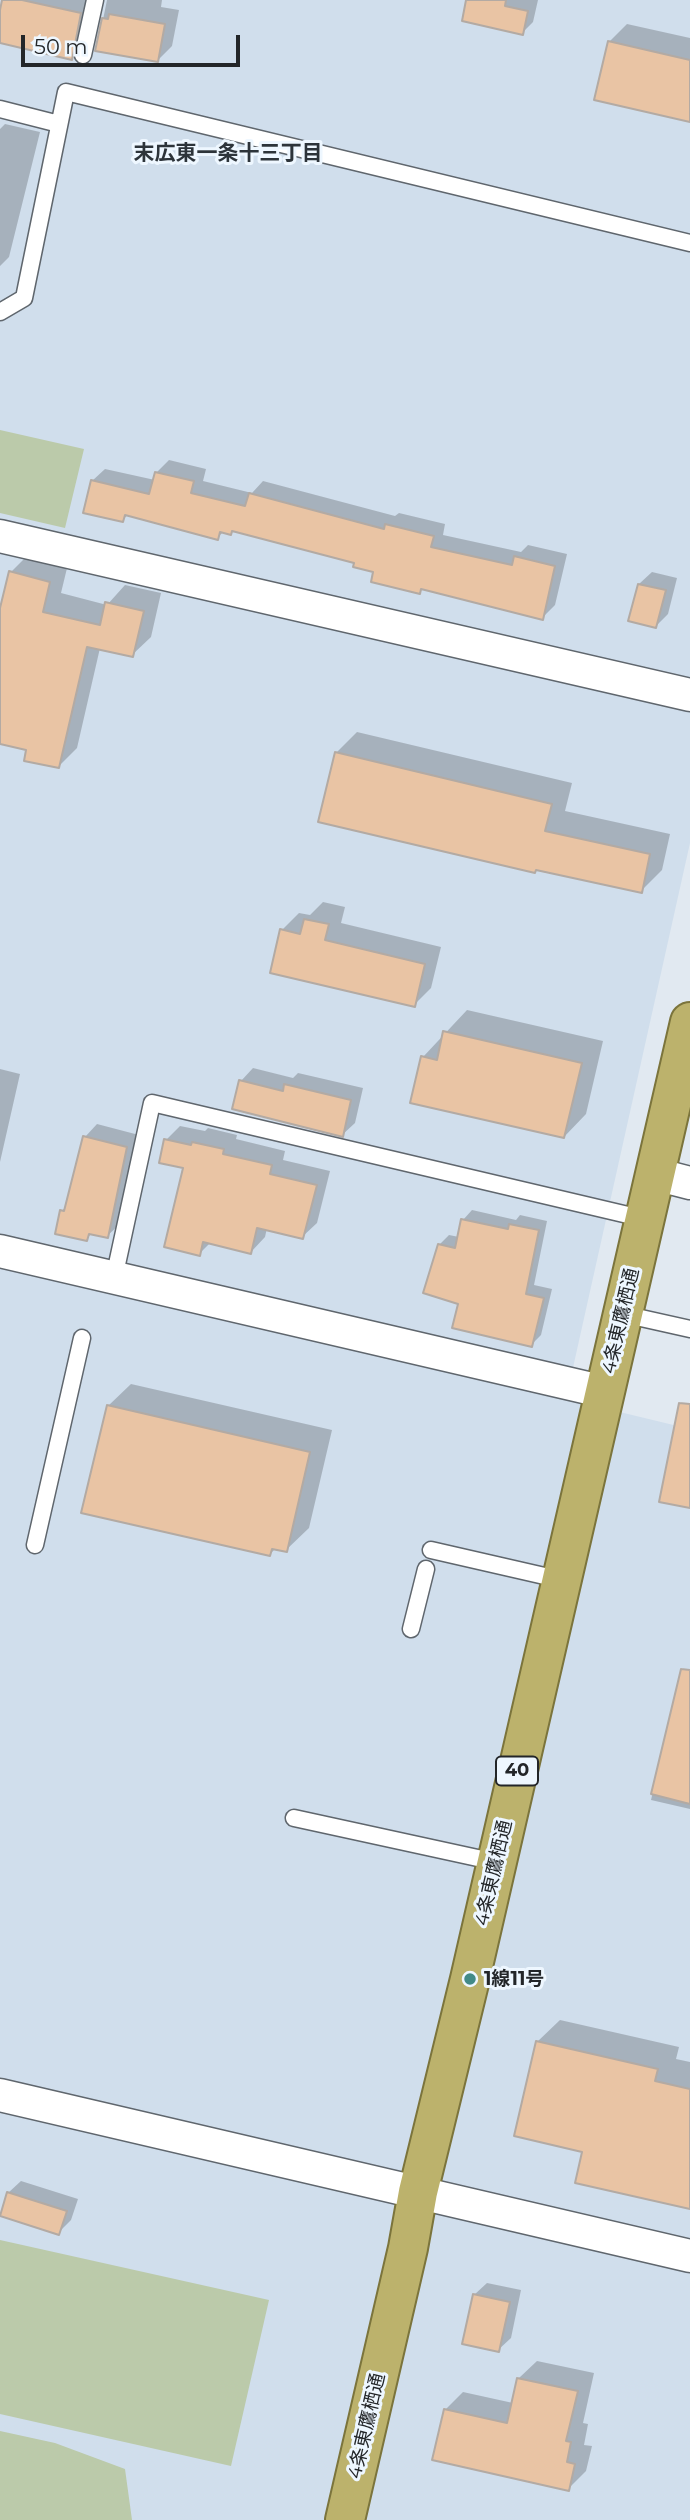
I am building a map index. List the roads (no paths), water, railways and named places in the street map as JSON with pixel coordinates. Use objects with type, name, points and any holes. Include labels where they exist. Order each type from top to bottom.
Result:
[{"type":"highway","name":"4条東鷹栖通","points":[[345,2520],[408,2248],[418,2192],[645,1219],[672,1179],[690,1022]]},
{"type":"street","points":[[0,536],[690,695]]},
{"type":"street","points":[[0,1251],[605,1392]]},
{"type":"street","points":[[0,2095],[690,2256]]},
{"type":"lane","points":[[83,55],[95,0]]},
{"type":"lane","points":[[0,312],[24,298],[66,92],[690,243]]},
{"type":"lane","points":[[0,109],[59,124]]},
{"type":"lane","points":[[114,1278],[152,1103],[645,1219]]},
{"type":"lane","points":[[623,1314],[690,1329]]},
{"type":"lane","points":[[35,1545],[82,1338]]},
{"type":"lane","points":[[431,1550],[562,1580]]},
{"type":"lane","points":[[411,1629],[426,1569]]},
{"type":"lane","points":[[294,1818],[496,1863]]},
{"type":"place","name":"1線11号","points":[[470,1979]]},
{"type":"district","name":"末広東一条十三丁目","points":[[228,154]]}]
